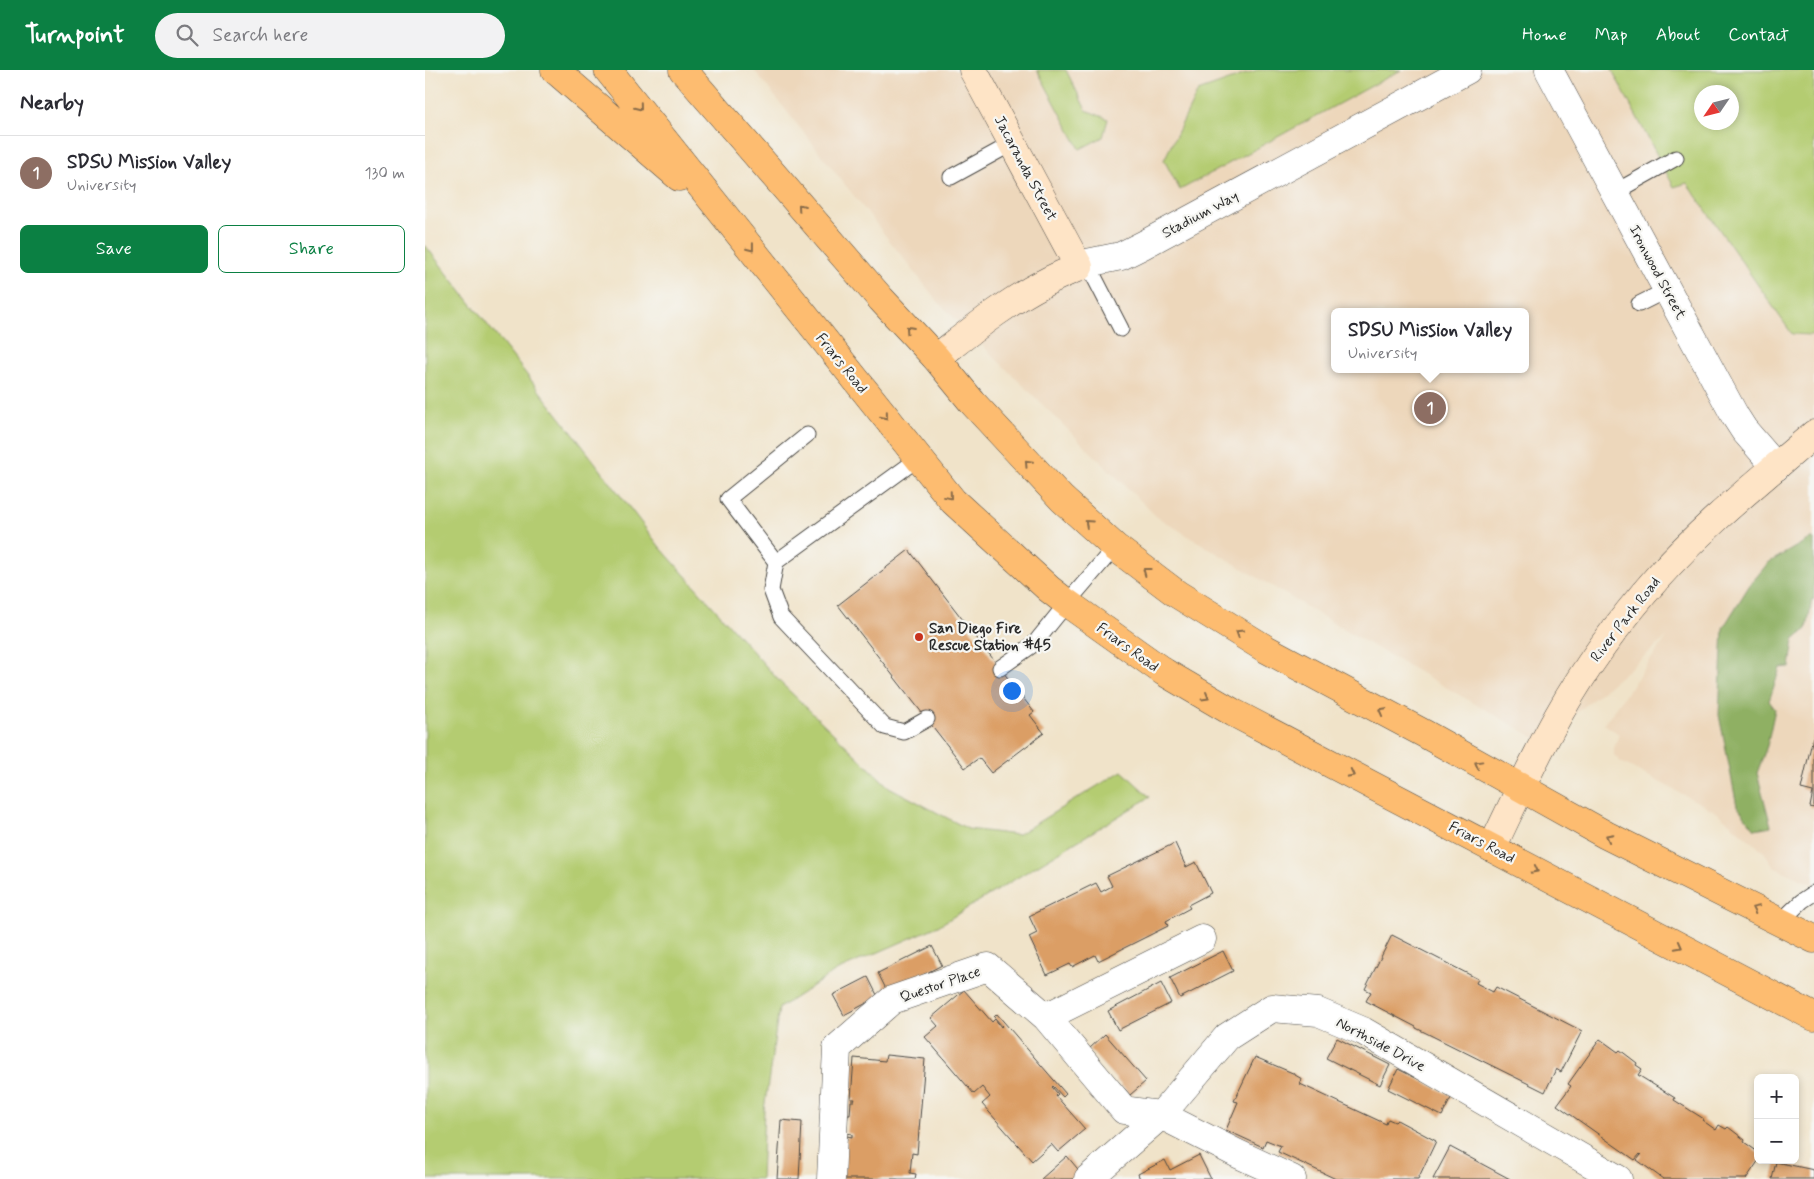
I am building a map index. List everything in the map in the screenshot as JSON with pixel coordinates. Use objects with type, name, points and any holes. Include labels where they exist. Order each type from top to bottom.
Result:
[{"type":"highway","points":[[555,70],[729,220]]},
{"type":"highway","name":"Friars Road","points":[[608,70],[953,501],[1049,590],[1164,672],[1211,699],[1814,1017]]},
{"type":"highway","points":[[683,70],[875,291],[936,358],[972,402],[1061,499],[1115,547],[1177,594],[1266,649],[1606,835],[1814,938]]},
{"type":"street","name":"Jacaranda Street","points":[[973,70],[1083,265]]},
{"type":"street","name":"Stadium Way","points":[[936,358],[980,324],[1025,294],[1083,265],[1121,256],[1143,245],[1467,70]]},
{"type":"street","name":"Ironwood Street","points":[[1549,70],[1735,416],[1744,430],[1776,466]]},
{"type":"street","name":"River Park Road","points":[[1492,848],[1559,715],[1595,656],[1627,614],[1688,545],[1814,434]]},
{"type":"street","points":[[1046,1017],[1202,939]]},
{"type":"street","name":"Questor Place","points":[[831,1179],[837,1048],[892,1000],[988,968],[1046,1017],[1124,1110],[1161,1115],[1292,1179]]},
{"type":"street","name":"Northside Drive","points":[[1089,1179],[1161,1115],[1227,1037],[1273,1008],[1317,1012],[1363,1031],[1618,1179]]},
{"type":"street","points":[[1236,1153],[1249,1179]]},
{"type":"lane","points":[[951,177],[1013,143]]},
{"type":"lane","points":[[1615,192],[1676,158]]},
{"type":"lane","points":[[1083,265],[1121,329]]},
{"type":"lane","points":[[1639,304],[1667,290]]},
{"type":"lane","points":[[776,562],[728,499],[807,435]]},
{"type":"lane","points":[[919,458],[776,562],[771,590],[781,617],[885,727],[904,732],[927,719]]},
{"type":"lane","points":[[1001,668],[1034,644],[1115,547]]},
{"type":"lane","points":[[1781,922],[1802,900],[1814,892]]},
{"type":"shaded area","points":[[754,70],[1814,70],[1814,885],[1775,868],[1764,852],[1715,811],[1621,762],[1614,755],[1614,748],[1619,734],[1604,724],[1667,637],[1542,742],[1338,626],[1157,517],[939,303]]},
{"type":"green space","points":[[1037,70],[1066,70],[1086,110],[1108,119],[1103,137],[1080,149]]},
{"type":"green space","points":[[1257,70],[1401,70],[1180,190],[1164,160],[1198,91]]},
{"type":"green space","points":[[1612,70],[1814,70],[1814,333],[1811,335],[1792,334],[1687,183],[1674,187]]},
{"type":"green space","points":[[425,245],[659,546],[780,682],[889,787],[968,829],[1017,835],[1122,771],[1150,797],[938,926],[836,971],[779,1008],[764,1110],[761,1179],[425,1179]]},
{"type":"green space","points":[[1811,538],[1814,540],[1814,600],[1812,599],[1807,629],[1794,639],[1790,667],[1780,668],[1769,701],[1775,709],[1767,746],[1757,773],[1771,826],[1755,829],[1737,806],[1719,715],[1723,628],[1749,586],[1768,563]]},
{"type":"building","name":"San Diego Fire Rescue Station #45","points":[[909,550],[1034,712],[1030,715],[1044,733],[991,773],[979,758],[965,768],[838,605]]},
{"type":"building","points":[[1813,737],[1814,808],[1810,807],[1813,792],[1801,789]]},
{"type":"building","points":[[1175,843],[1186,867],[1196,862],[1211,893],[1188,905],[1190,908],[1166,921],[1168,926],[1098,961],[1095,955],[1072,967],[1070,964],[1047,975],[1029,937],[1037,933],[1029,916],[1096,883],[1101,892],[1112,886],[1107,876]]},
{"type":"building","points":[[1392,935],[1478,979],[1476,983],[1493,992],[1496,987],[1582,1031],[1561,1072],[1556,1069],[1545,1092],[1366,1001],[1371,992],[1365,989]]},
{"type":"building","points":[[932,946],[942,965],[888,993],[878,973]]},
{"type":"building","points":[[1223,951],[1233,971],[1180,998],[1170,978]]},
{"type":"building","points":[[868,977],[878,997],[844,1015],[833,995]]},
{"type":"building","points":[[1161,983],[1171,1003],[1118,1030],[1108,1011]]},
{"type":"building","points":[[964,990],[992,1022],[995,1019],[1001,1027],[994,1017],[997,1014],[1066,1094],[1063,1097],[1052,1087],[1058,1094],[1056,1096],[1085,1129],[1058,1152],[1051,1144],[1032,1161],[982,1104],[990,1097],[982,1087],[974,1094],[925,1037],[938,1026],[931,1018]]},
{"type":"building","points":[[1105,1034],[1146,1081],[1130,1095],[1089,1049]]},
{"type":"building","points":[[1337,1038],[1390,1065],[1380,1085],[1326,1058]]},
{"type":"building","points":[[1600,1039],[1618,1052],[1620,1050],[1637,1063],[1636,1065],[1642,1069],[1638,1075],[1675,1098],[1674,1100],[1704,1119],[1702,1120],[1716,1130],[1719,1125],[1726,1129],[1728,1127],[1745,1140],[1744,1142],[1754,1149],[1754,1164],[1756,1164],[1746,1179],[1663,1179],[1637,1160],[1640,1154],[1635,1160],[1557,1105],[1571,1086],[1568,1084]]},
{"type":"building","points":[[886,1055],[925,1059],[917,1154],[912,1153],[910,1173],[916,1174],[915,1179],[843,1179],[847,1136],[852,1137],[852,1134],[846,1133],[851,1101],[855,1099],[851,1099],[854,1058],[885,1061]]},
{"type":"building","points":[[1255,1057],[1295,1074],[1302,1079],[1300,1084],[1386,1124],[1388,1119],[1395,1122],[1397,1120],[1436,1141],[1418,1179],[1336,1179],[1278,1152],[1281,1146],[1266,1140],[1263,1147],[1226,1130],[1238,1102],[1234,1101]]},
{"type":"building","points":[[1398,1069],[1452,1096],[1442,1116],[1388,1089]]},
{"type":"building","points":[[781,1120],[802,1122],[799,1179],[777,1179]]},
{"type":"building","points":[[1450,1147],[1510,1179],[1433,1179]]},
{"type":"building","points":[[1199,1155],[1211,1179],[1140,1179],[1138,1174],[1165,1160],[1170,1170]]},
{"type":"building","points":[[1067,1156],[1082,1174],[1076,1179],[1041,1179]]},
{"type":"building","points":[[1776,1164],[1786,1164],[1814,1170],[1814,1179],[1772,1179]]},
{"type":"place","name":"SDSU Mission Valley","points":[[1430,408]]},
{"type":"place","name":"San Diego Fire Rescue Station #45","points":[[919,637]]}]
